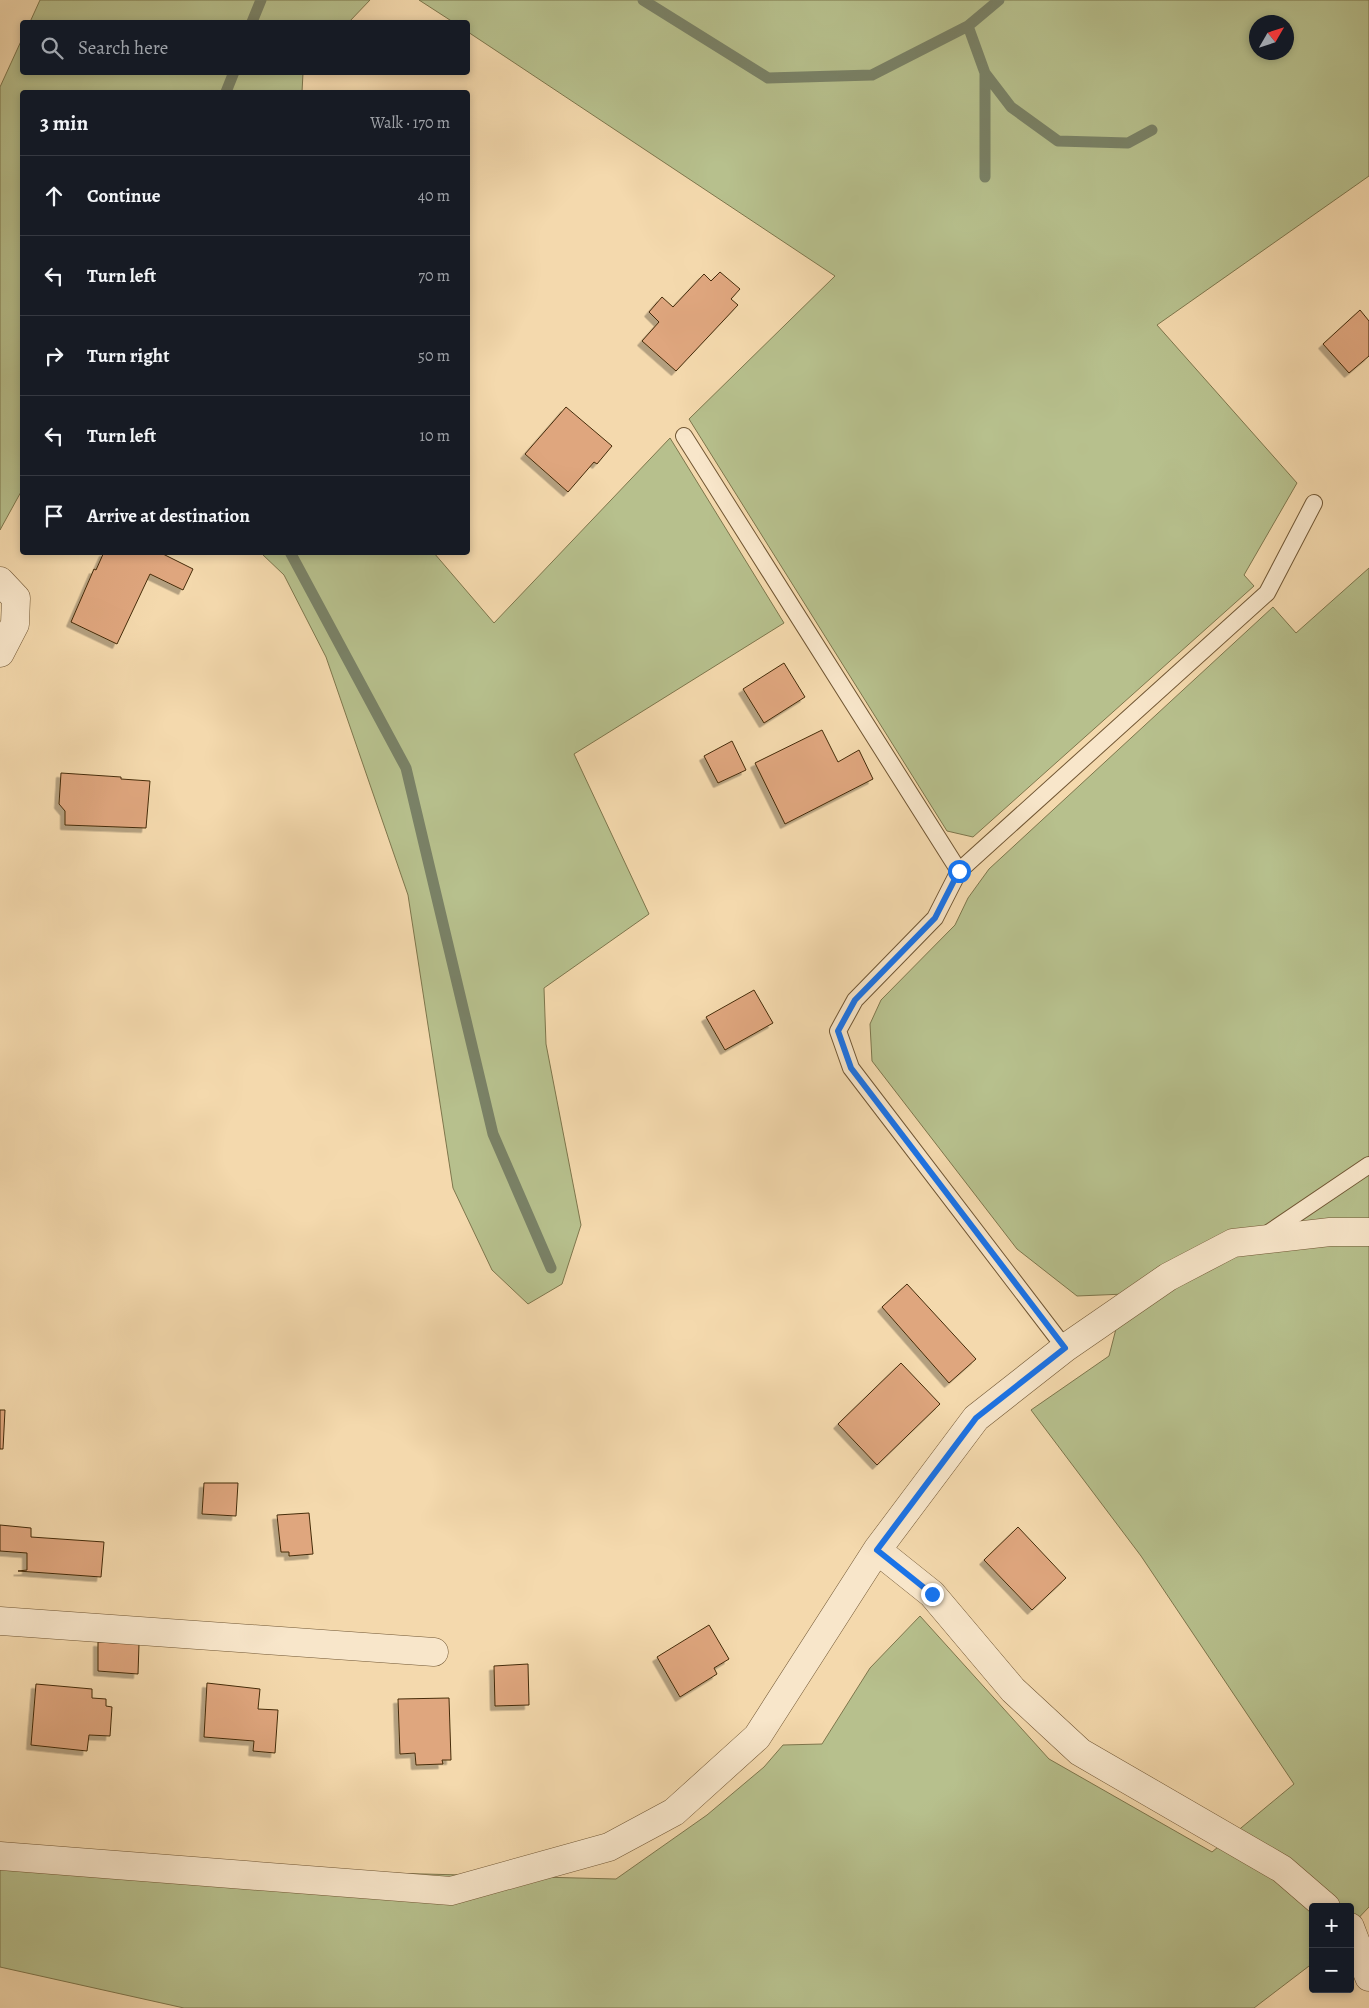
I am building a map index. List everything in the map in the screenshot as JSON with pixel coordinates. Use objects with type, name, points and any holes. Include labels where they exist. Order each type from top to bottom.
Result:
[{"type":"street","points":[[0,581],[16,598],[15,624],[0,654]]},
{"type":"street","points":[[0,1856],[451,1891],[609,1847],[674,1812],[758,1737],[877,1550],[976,1418],[1065,1348],[1168,1277],[1234,1243],[1330,1232],[1369,1232]]},
{"type":"street","points":[[877,1550],[932,1594],[1012,1690],[1080,1752],[1282,1869],[1321,1903]]},
{"type":"street","points":[[0,1622],[434,1652]]},
{"type":"street","points":[[1354,1938],[1369,1978]]},
{"type":"lane","points":[[684,436],[959,871]]},
{"type":"lane","points":[[1065,1348],[851,1068],[838,1031],[855,1000],[935,918],[959,871],[1267,592],[1314,503]]},
{"type":"lane","points":[[1258,1240],[1369,1164]]},
{"type":"green space","points":[[40,0],[370,0],[351,20],[31,20]]},
{"type":"green space","points":[[419,0],[1369,0],[1369,176],[1157,325],[1297,483],[1244,575],[1254,586],[973,837],[947,831],[689,419],[835,276],[470,33],[470,20],[450,20]]},
{"type":"green space","points":[[20,43],[20,75],[303,75],[302,90],[20,90],[20,494],[0,530],[0,87]]},
{"type":"green space","points":[[670,438],[784,623],[574,754],[649,914],[544,988],[546,1044],[581,1225],[562,1284],[528,1304],[492,1270],[453,1188],[408,895],[326,657],[284,575],[263,555],[436,555],[494,623]]},
{"type":"green space","points":[[1369,568],[1369,1907],[1354,1923],[1354,1903],[1309,1903],[1309,1966],[1254,2008],[184,2008],[0,1967],[0,1863],[616,1879],[707,1815],[764,1767],[783,1745],[822,1744],[870,1668],[920,1616],[1049,1759],[1212,1852],[1294,1784],[1141,1556],[1031,1410],[1109,1356],[1125,1294],[1077,1296],[1017,1249],[872,1061],[870,1024],[881,1000],[955,925],[968,898],[989,869],[1273,607],[1296,633]]},
{"type":"building","points":[[720,272],[740,289],[731,299],[738,305],[676,371],[642,341],[659,322],[649,312],[662,297],[673,307],[704,274],[711,281]]},
{"type":"building","points":[[1360,310],[1369,321],[1369,356],[1349,373],[1323,344]]},
{"type":"building","points":[[566,407],[612,446],[597,464],[594,462],[568,492],[525,454]]},
{"type":"building","points":[[103,555],[165,555],[193,569],[183,590],[150,574],[117,644],[71,622],[94,569],[96,570]]},
{"type":"building","points":[[784,663],[805,697],[764,723],[743,689]]},
{"type":"building","points":[[822,730],[838,762],[859,750],[873,779],[785,824],[755,763]]},
{"type":"building","points":[[732,741],[746,770],[718,783],[704,756]]},
{"type":"building","points":[[61,773],[150,781],[146,828],[65,825],[65,811],[59,804]]},
{"type":"building","points":[[754,990],[773,1023],[725,1050],[706,1017]]},
{"type":"building","points":[[907,1284],[976,1359],[949,1383],[882,1307]]},
{"type":"building","points":[[901,1363],[940,1404],[877,1465],[838,1424]]},
{"type":"building","points":[[0,1410],[5,1410],[3,1449],[0,1449]]},
{"type":"building","points":[[204,1483],[238,1483],[236,1516],[202,1514]]},
{"type":"building","points":[[309,1513],[313,1554],[289,1556],[289,1552],[281,1552],[277,1515]]},
{"type":"building","points":[[0,1525],[31,1528],[31,1537],[104,1542],[101,1577],[18,1571],[27,1570],[27,1553],[0,1551]]},
{"type":"building","points":[[1018,1527],[1066,1578],[1032,1610],[984,1560]]},
{"type":"building","points":[[709,1625],[729,1659],[714,1668],[717,1674],[680,1697],[657,1657]]},
{"type":"building","points":[[98,1642],[139,1644],[138,1674],[98,1671]]},
{"type":"building","points":[[528,1664],[529,1705],[495,1706],[494,1666]]},
{"type":"building","points":[[207,1683],[260,1689],[258,1709],[278,1710],[275,1753],[253,1751],[254,1741],[204,1737]]},
{"type":"building","points":[[36,1684],[92,1689],[92,1698],[106,1699],[106,1706],[112,1707],[110,1736],[89,1735],[87,1751],[31,1745]]},
{"type":"building","points":[[449,1698],[451,1760],[442,1760],[443,1764],[416,1765],[415,1753],[400,1754],[398,1699]]},
{"type":"waterway","points":[[253,20],[261,0]]},
{"type":"waterway","points":[[643,0],[768,78],[872,75],[968,26],[999,0]]},
{"type":"waterway","points":[[968,26],[985,73],[1011,107],[1058,141],[1128,143],[1152,130]]},
{"type":"waterway","points":[[985,73],[985,177]]},
{"type":"waterway","points":[[227,90],[233,75]]},
{"type":"waterway","points":[[292,555],[406,768],[493,1134],[551,1268]]},
{"type":"route","points":[[932,1594],[877,1550],[976,1418],[1065,1348],[851,1068],[838,1031],[855,1000],[935,918],[959,871]]}]
